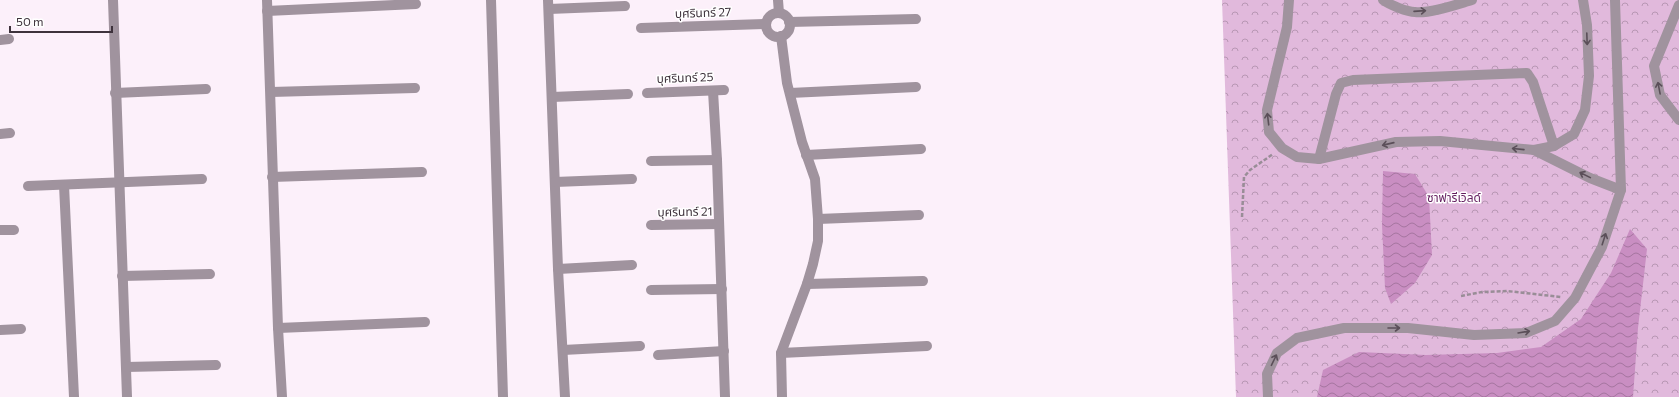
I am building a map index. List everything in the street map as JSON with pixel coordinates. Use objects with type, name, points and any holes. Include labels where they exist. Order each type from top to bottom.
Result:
[{"type":"street","points":[[112,0],[127,397]]},
{"type":"street","points":[[267,0],[271,92],[272,177],[282,397]]},
{"type":"street","points":[[491,0],[503,397]]},
{"type":"street","points":[[778,0],[779,13]]},
{"type":"street","points":[[1289,0],[1287,27],[1267,110],[1269,132],[1282,148],[1297,157],[1319,159],[1396,142],[1440,141],[1534,150],[1554,146],[1574,134],[1585,110],[1589,76],[1587,26],[1583,0]]},
{"type":"street","points":[[1383,0],[1415,12],[1445,8],[1472,0]]},
{"type":"street","points":[[1268,397],[1267,374],[1277,353],[1298,338],[1344,328],[1408,328],[1474,335],[1526,333],[1555,321],[1575,298],[1602,247],[1621,190],[1615,0]]},
{"type":"street","points":[[267,11],[416,4]]},
{"type":"street","points":[[565,397],[558,269],[549,4],[625,6]]},
{"type":"street","points":[[1679,5],[1654,66],[1660,95],[1679,120]]},
{"type":"street","points":[[779,13],[787,18],[789,22],[787,31],[780,36],[776,36],[769,33],[766,24],[770,16],[779,13]]},
{"type":"street","points":[[789,22],[916,19]]},
{"type":"street","name":"บุศรินทร์ 27","points":[[641,28],[766,24]]},
{"type":"street","points":[[780,36],[790,93],[806,155],[815,179],[818,219],[818,241],[807,284],[781,353],[782,397]]},
{"type":"street","points":[[1319,159],[1336,94],[1341,83],[1353,80],[1527,73],[1533,82],[1554,146]]},
{"type":"street","points":[[790,93],[916,87]]},
{"type":"street","points":[[271,92],[415,88]]},
{"type":"street","points":[[115,93],[206,90]]},
{"type":"street","name":"บุศรินทร์ 25","points":[[647,93],[724,90]]},
{"type":"street","points":[[713,91],[717,160],[725,397]]},
{"type":"street","points":[[552,97],[628,94]]},
{"type":"street","points":[[806,155],[922,149]]},
{"type":"street","points":[[1534,150],[1590,178],[1621,190]]},
{"type":"street","points":[[651,161],[717,160]]},
{"type":"street","points":[[272,177],[422,172]]},
{"type":"street","points":[[28,186],[202,179]]},
{"type":"street","points":[[555,182],[632,179]]},
{"type":"street","points":[[64,185],[74,397]]},
{"type":"street","points":[[818,219],[919,215]]},
{"type":"street","name":"บุศรินทร์ 21","points":[[651,225],[719,224]]},
{"type":"street","points":[[0,230],[14,230]]},
{"type":"street","points":[[558,269],[632,265]]},
{"type":"street","points":[[122,276],[210,274]]},
{"type":"street","points":[[807,284],[923,281]]},
{"type":"street","points":[[651,290],[722,289]]},
{"type":"street","points":[[278,328],[425,322]]},
{"type":"street","points":[[0,330],[22,329]]},
{"type":"street","points":[[563,350],[640,346]]},
{"type":"street","points":[[781,353],[927,346]]},
{"type":"street","points":[[658,355],[724,351]]},
{"type":"street","points":[[126,367],[216,365]]},
{"type":"path","points":[[1242,217],[1244,177],[1250,170],[1282,148]]},
{"type":"path","points":[[1461,296],[1482,292],[1507,291],[1575,298]]},
{"type":"green space","name":"ซาฟารีเวิลด์","points":[[1222,0],[1679,0],[1679,397],[1236,397]]},
{"type":"water","points":[[1383,171],[1415,174],[1429,197],[1432,255],[1415,283],[1391,304],[1385,288],[1382,225]]},
{"type":"water","points":[[1630,229],[1647,249],[1638,328],[1633,397],[1317,397],[1323,370],[1359,352],[1426,355],[1497,353],[1541,347],[1581,319],[1611,273]]}]
